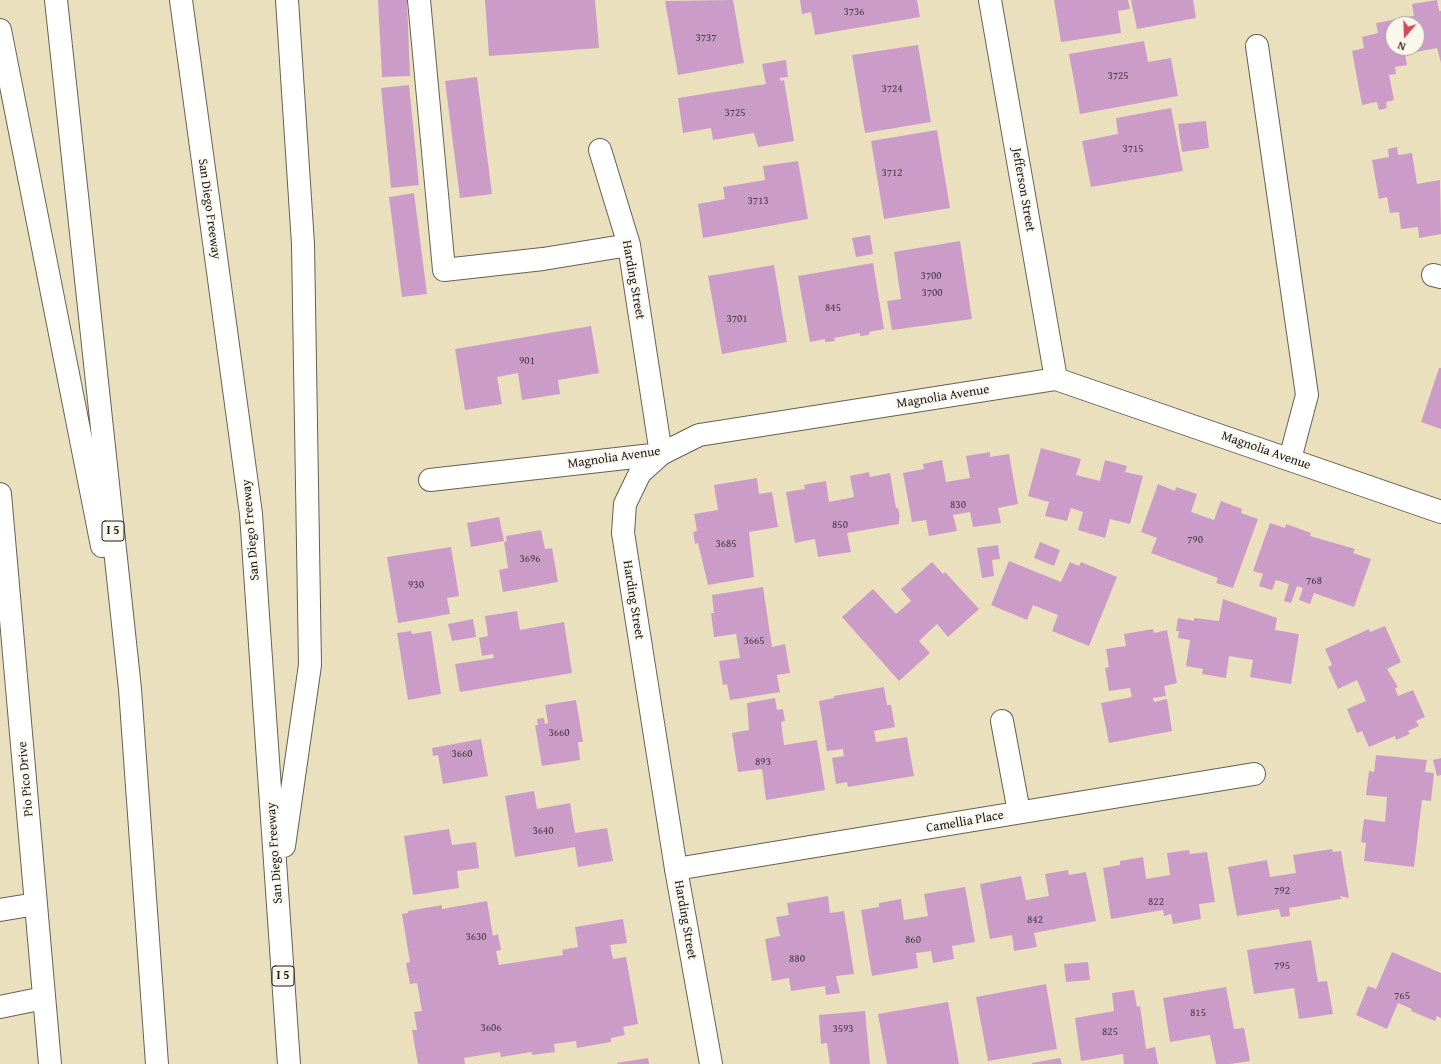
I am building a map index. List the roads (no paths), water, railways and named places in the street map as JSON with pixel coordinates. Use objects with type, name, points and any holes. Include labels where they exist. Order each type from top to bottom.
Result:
[{"type":"main road","name":"I 5","points":[[56,0],[130,689],[157,1064]]},
{"type":"main road","name":"San Diego Freeway","points":[[181,0],[251,514],[289,1064]]},
{"type":"main road","points":[[278,889],[310,665],[303,244],[287,0]]},
{"type":"main road","points":[[419,0],[444,270],[543,259],[629,245]]},
{"type":"main road","name":"Jefferson Street","points":[[990,0],[1056,379]]},
{"type":"main road","points":[[0,30],[130,689]]},
{"type":"main road","points":[[1256,46],[1308,395],[1290,459]]},
{"type":"main road","name":"Harding Street","points":[[600,150],[629,245],[661,454],[640,473],[625,504],[623,533],[676,869],[711,1064]]},
{"type":"main road","name":"Magnolia Avenue","points":[[430,480],[661,454],[699,436],[1056,379],[1441,512]]},
{"type":"main road","name":"Pio Pico Drive","points":[[0,494],[3,558],[50,1064]]},
{"type":"main road","points":[[1002,721],[1019,812]]},
{"type":"main road","name":"Camellia Place","points":[[676,869],[1254,774]]},
{"type":"main road","points":[[0,910],[36,904]]},
{"type":"main road","points":[[0,1007],[44,998]]}]
